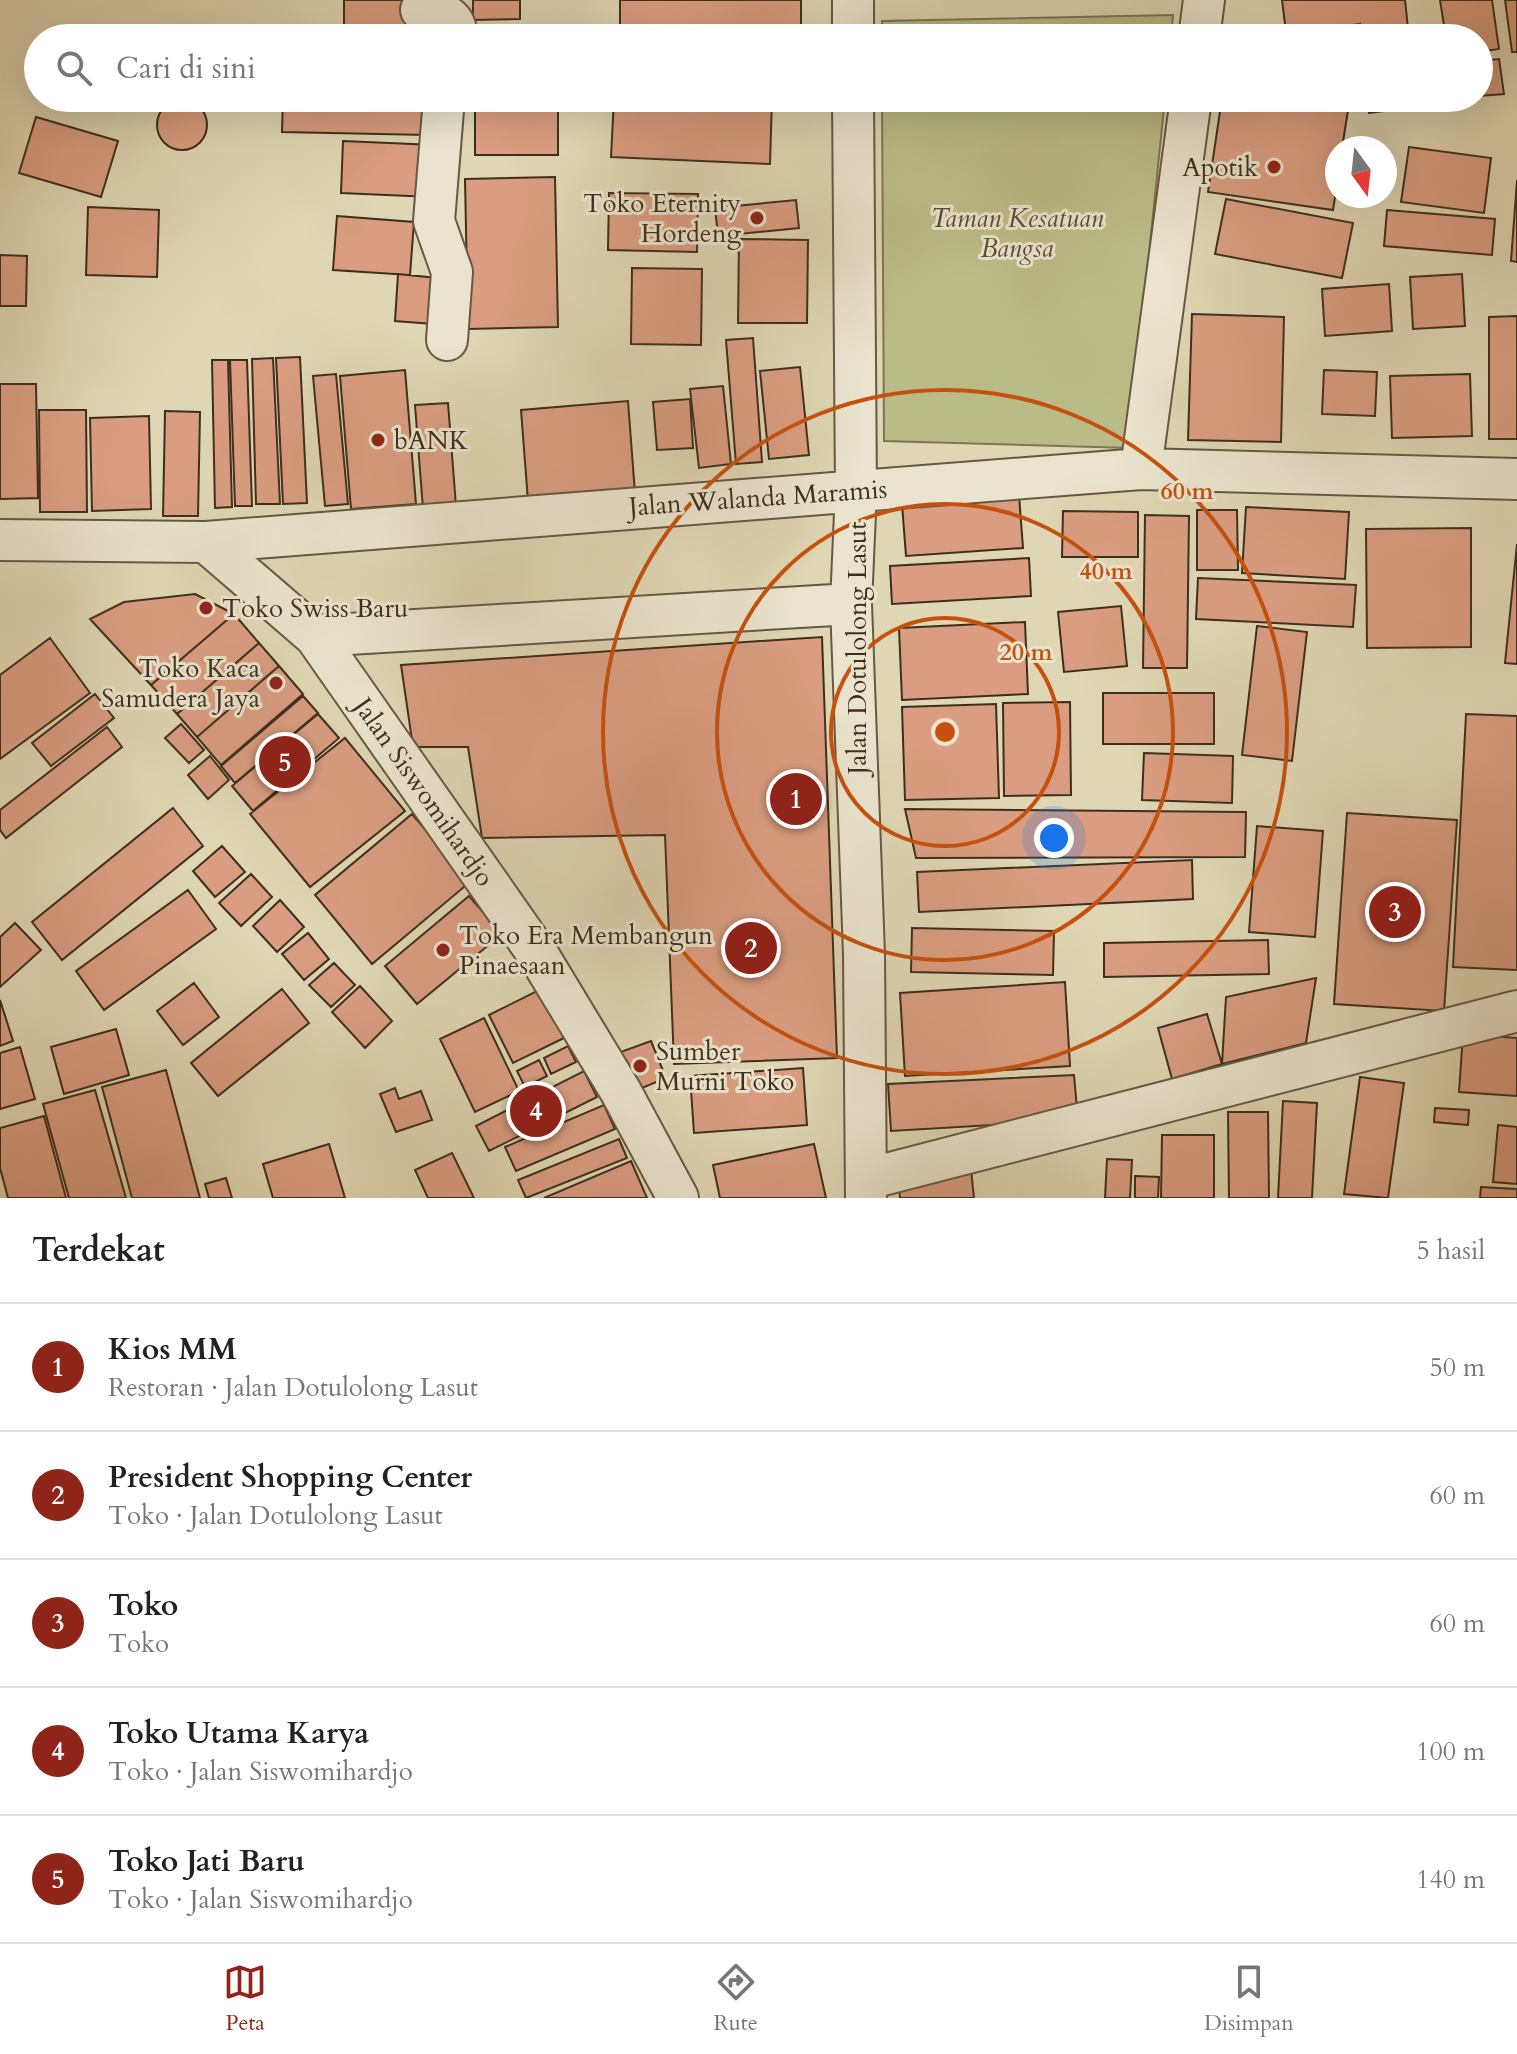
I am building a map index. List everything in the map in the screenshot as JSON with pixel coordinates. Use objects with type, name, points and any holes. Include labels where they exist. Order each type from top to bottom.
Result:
[{"type":"street","points":[[853,0],[853,24]]},
{"type":"street","points":[[1201,24],[1204,0]]},
{"type":"street","points":[[421,10],[448,14],[455,24]]},
{"type":"street","points":[[443,112],[434,221],[452,272],[447,340]]},
{"type":"street","name":"Jalan Dotulolong Lasut","points":[[853,112],[856,490],[851,604],[864,954],[866,1188]]},
{"type":"street","points":[[1141,469],[1189,112]]},
{"type":"street","name":"Jalan Walanda Maramis","points":[[0,540],[206,542],[1141,469],[1517,479]]},
{"type":"street","name":"Jalan Siswomihardjo","points":[[206,542],[315,636],[537,953],[621,1092],[678,1198]]},
{"type":"street","points":[[315,636],[851,604]]},
{"type":"street","points":[[866,1188],[1517,1011]]},
{"type":"green space","points":[[1173,15],[1172,24],[882,24],[882,21]]},
{"type":"green space","name":"Taman Kesatuan Bangsa","points":[[882,112],[1164,112],[1129,448],[884,441]]},
{"type":"building","points":[[344,0],[410,0],[409,24],[344,24]]},
{"type":"building","points":[[473,0],[520,0],[520,19],[473,20]]},
{"type":"building","points":[[620,0],[801,0],[801,24],[620,24]]},
{"type":"building","points":[[1282,0],[1405,0],[1408,24],[1360,24],[1285,24]]},
{"type":"building","points":[[1440,0],[1492,0],[1499,49],[1493,50],[1493,24],[1444,24]]},
{"type":"building","points":[[1505,0],[1517,0],[1517,52],[1512,52]]},
{"type":"building","points":[[1499,59],[1504,94],[1493,95],[1493,60]]},
{"type":"building","points":[[161,112],[203,112],[205,135],[192,148],[172,148],[159,135],[157,125]]},
{"type":"building","points":[[283,112],[429,112],[428,135],[282,132]]},
{"type":"building","points":[[475,112],[558,112],[558,155],[475,155]]},
{"type":"building","points":[[613,112],[772,112],[770,164],[611,157]]},
{"type":"building","name":"Apotik","points":[[1220,112],[1348,112],[1344,136],[1325,136],[1325,208],[1333,210],[1208,192]]},
{"type":"building","points":[[36,117],[118,141],[101,197],[19,173]]},
{"type":"building","points":[[343,141],[435,145],[432,197],[341,193]]},
{"type":"building","points":[[1409,147],[1491,158],[1484,213],[1401,202]]},
{"type":"building","points":[[555,177],[558,327],[468,329],[465,179]]},
{"type":"building","points":[[1517,180],[1517,262],[1511,261]]},
{"type":"building","points":[[609,193],[698,194],[697,252],[608,250]]},
{"type":"building","points":[[1226,199],[1353,223],[1342,278],[1215,254]]},
{"type":"building","name":"Toko Eternity Hordeng","points":[[796,200],[799,228],[718,236],[715,208]]},
{"type":"building","points":[[88,207],[159,210],[157,277],[86,275]]},
{"type":"building","points":[[1387,210],[1495,219],[1492,255],[1384,246]]},
{"type":"building","points":[[337,216],[414,222],[410,275],[333,270]]},
{"type":"building","points":[[739,239],[808,240],[807,323],[738,323]]},
{"type":"building","points":[[0,255],[27,256],[26,306],[0,306]]},
{"type":"building","points":[[632,268],[702,269],[701,345],[631,344]]},
{"type":"building","points":[[398,274],[437,278],[433,324],[395,321]]},
{"type":"building","points":[[1462,274],[1465,326],[1413,329],[1410,277]]},
{"type":"building","points":[[1389,284],[1392,331],[1325,336],[1322,289]]},
{"type":"building","points":[[1192,314],[1284,317],[1281,442],[1188,440]]},
{"type":"building","points":[[1517,316],[1517,439],[1489,439],[1489,317]]},
{"type":"building","points":[[753,338],[762,462],[736,464],[726,340]]},
{"type":"building","points":[[300,357],[307,503],[283,504],[276,358]]},
{"type":"building","points":[[273,358],[280,504],[256,504],[252,359]]},
{"type":"building","points":[[212,360],[228,360],[232,507],[215,508]]},
{"type":"building","points":[[230,360],[247,360],[252,506],[235,506]]},
{"type":"building","points":[[800,367],[809,455],[769,459],[760,371]]},
{"type":"building","name":"bANK","points":[[405,370],[416,504],[351,509],[340,376]]},
{"type":"building","points":[[1324,370],[1377,372],[1375,416],[1322,414]]},
{"type":"building","points":[[336,374],[348,504],[325,506],[313,376]]},
{"type":"building","points":[[1470,374],[1472,436],[1392,438],[1390,376]]},
{"type":"building","points":[[0,384],[36,384],[38,498],[0,499]]},
{"type":"building","points":[[723,386],[731,464],[699,468],[690,389]]},
{"type":"building","points":[[690,399],[693,448],[657,450],[653,402]]},
{"type":"building","points":[[628,401],[635,493],[528,501],[521,410]]},
{"type":"building","points":[[448,403],[456,506],[423,509],[415,405]]},
{"type":"building","points":[[39,410],[86,410],[87,512],[40,512]]},
{"type":"building","points":[[165,411],[200,412],[198,516],[163,516]]},
{"type":"building","points":[[149,416],[151,509],[92,511],[90,418]]},
{"type":"building","points":[[1019,495],[1023,548],[906,556],[902,504]]},
{"type":"building","points":[[1246,507],[1349,512],[1345,579],[1242,573]]},
{"type":"building","points":[[1197,510],[1237,510],[1238,570],[1197,570]]},
{"type":"building","points":[[1063,511],[1138,512],[1138,557],[1062,557]]},
{"type":"building","points":[[1145,515],[1189,516],[1187,668],[1143,668]]},
{"type":"building","points":[[1471,528],[1471,647],[1367,648],[1366,529]]},
{"type":"building","points":[[1517,544],[1517,664],[1505,663]]},
{"type":"building","points":[[1029,558],[1031,596],[892,604],[890,566]]},
{"type":"building","points":[[1198,578],[1356,585],[1353,627],[1196,619]]},
{"type":"building","points":[[195,594],[234,614],[151,685],[90,619],[124,602]]},
{"type":"building","points":[[1121,606],[1127,666],[1064,672],[1058,612]]},
{"type":"building","points":[[234,614],[259,643],[177,714],[151,685]]},
{"type":"building","points":[[1025,622],[1028,694],[902,700],[899,628]]},
{"type":"building","points":[[1257,626],[1307,632],[1292,761],[1242,755]]},
{"type":"building","points":[[822,637],[837,1058],[674,1064],[665,835],[482,838],[468,747],[413,747],[401,665]]},
{"type":"building","points":[[50,638],[90,693],[0,759],[0,675]]},
{"type":"building","points":[[259,643],[279,666],[197,737],[177,714]]},
{"type":"building","points":[[279,666],[303,694],[221,765],[197,737]]},
{"type":"building","points":[[1103,693],[1214,693],[1214,744],[1103,744]]},
{"type":"building","points":[[95,694],[114,718],[51,766],[32,743]]},
{"type":"building","points":[[303,696],[318,713],[235,783],[221,766]]},
{"type":"building","points":[[1070,702],[1071,795],[1004,796],[1003,703]]},
{"type":"building","points":[[996,704],[999,798],[905,800],[902,707]]},
{"type":"building","points":[[318,714],[339,738],[253,811],[232,786]]},
{"type":"building","points":[[1466,714],[1517,716],[1517,970],[1453,967]]},
{"type":"building","points":[[181,724],[204,750],[189,763],[165,738]]},
{"type":"building","points":[[107,727],[122,747],[6,838],[0,830],[0,810]]},
{"type":"building","points":[[345,738],[405,811],[310,887],[250,814]]},
{"type":"building","points":[[1144,753],[1233,756],[1232,803],[1142,800]]},
{"type":"building","points":[[210,756],[229,780],[208,799],[188,775]]},
{"type":"building","points":[[173,808],[203,846],[62,960],[32,922]]},
{"type":"building","points":[[905,809],[1246,812],[1245,857],[916,858]]},
{"type":"building","points":[[1347,813],[1457,820],[1444,1011],[1334,1004]]},
{"type":"building","points":[[412,814],[470,882],[372,964],[315,895]]},
{"type":"building","points":[[1257,826],[1323,831],[1315,937],[1249,932]]},
{"type":"building","points":[[222,846],[245,872],[215,897],[193,871]]},
{"type":"building","points":[[1192,860],[1193,899],[919,912],[917,872]]},
{"type":"building","points":[[251,874],[272,897],[241,926],[219,903]]},
{"type":"building","points":[[188,890],[216,929],[104,1010],[76,971]]},
{"type":"building","name":"Toko Era Membangun Pinaesaan","points":[[469,896],[502,934],[417,1004],[385,966]]},
{"type":"building","points":[[280,900],[304,927],[277,952],[253,926]]},
{"type":"building","points":[[15,923],[41,950],[0,987],[0,937]]},
{"type":"building","points":[[912,928],[1054,931],[1053,975],[911,972]]},
{"type":"building","points":[[308,933],[329,959],[304,980],[282,954]]},
{"type":"building","points":[[1268,940],[1269,974],[1104,977],[1104,943]]},
{"type":"building","points":[[334,963],[355,985],[331,1007],[309,985]]},
{"type":"building","points":[[1316,978],[1306,1043],[1222,1064],[1226,997]]},
{"type":"building","points":[[1065,982],[1070,1066],[905,1076],[900,993]]},
{"type":"building","points":[[194,983],[219,1017],[183,1045],[157,1011]]},
{"type":"building","points":[[360,986],[392,1021],[365,1048],[332,1012]]},
{"type":"building","points":[[282,989],[309,1023],[218,1096],[191,1063]]},
{"type":"building","points":[[539,990],[564,1038],[513,1063],[489,1015]]},
{"type":"building","points":[[0,1000],[13,1041],[0,1046]]},
{"type":"building","points":[[1207,1014],[1222,1064],[1172,1079],[1158,1028]]},
{"type":"building","points":[[484,1018],[519,1091],[475,1112],[440,1039]]},
{"type":"building","points":[[116,1029],[129,1075],[64,1094],[51,1047]]},
{"type":"building","points":[[1463,1034],[1517,1038],[1517,1096],[1459,1092]]},
{"type":"building","name":"Sumber Murni Toko","points":[[651,1041],[666,1078],[630,1093],[615,1054]]},
{"type":"building","points":[[568,1046],[576,1062],[551,1074],[544,1058]]},
{"type":"building","points":[[20,1047],[35,1099],[0,1109],[0,1053]]},
{"type":"building","points":[[539,1060],[547,1076],[525,1087],[517,1071]]},
{"type":"building","points":[[803,1068],[807,1125],[694,1133],[690,1076]]},
{"type":"building","points":[[166,1070],[200,1198],[132,1198],[102,1087]]},
{"type":"building","points":[[584,1071],[597,1097],[489,1151],[476,1126]]},
{"type":"building","points":[[1074,1075],[1078,1120],[891,1131],[888,1084]]},
{"type":"building","points":[[1360,1077],[1404,1083],[1388,1198],[1344,1194]]},
{"type":"building","points":[[395,1088],[399,1099],[421,1091],[432,1120],[396,1132],[380,1094]]},
{"type":"building","points":[[95,1090],[126,1198],[69,1198],[43,1104]]},
{"type":"building","points":[[1283,1101],[1317,1103],[1312,1198],[1278,1198]]},
{"type":"building","points":[[604,1105],[615,1129],[516,1171],[505,1147]]},
{"type":"building","points":[[1435,1108],[1469,1110],[1468,1125],[1434,1122]]},
{"type":"building","points":[[1228,1112],[1268,1112],[1269,1198],[1229,1198]]},
{"type":"building","points":[[44,1116],[66,1198],[8,1198],[0,1168],[0,1128]]},
{"type":"building","points":[[1498,1125],[1517,1127],[1517,1184],[1493,1182]]},
{"type":"building","points":[[1162,1135],[1214,1135],[1214,1198],[1161,1198]]},
{"type":"building","points":[[619,1139],[627,1158],[526,1198],[518,1180]]},
{"type":"building","points":[[329,1144],[345,1198],[273,1198],[263,1164]]},
{"type":"building","points":[[814,1144],[826,1198],[720,1198],[713,1165]]},
{"type":"building","points":[[452,1153],[474,1198],[428,1198],[415,1170]]},
{"type":"building","points":[[1107,1159],[1132,1160],[1130,1198],[1105,1198]]},
{"type":"building","points":[[631,1161],[647,1198],[544,1198]]},
{"type":"building","points":[[971,1169],[974,1198],[900,1198],[898,1176]]},
{"type":"building","points":[[1135,1176],[1159,1177],[1158,1198],[1135,1198]]},
{"type":"building","points":[[226,1178],[232,1198],[209,1198],[205,1184]]},
{"type":"building","points":[[1481,1187],[1517,1189],[1517,1198],[1480,1198]]},
{"type":"place","name":"Apotik","points":[[1274,167]]},
{"type":"place","name":"Toko Eternity Hordeng","points":[[757,218]]},
{"type":"place","name":"bANK","points":[[378,440]]},
{"type":"place","name":"Toko Swiss Baru","points":[[206,608]]},
{"type":"place","name":"Toko Kaca Samudera Jaya","points":[[276,683]]},
{"type":"place","name":"Toko Jati Baru","points":[[285,762]]},
{"type":"place","name":"Kios MM","points":[[796,799]]},
{"type":"place","name":"Toko","points":[[1395,912]]},
{"type":"place","name":"President Shopping Center","points":[[751,948]]},
{"type":"place","name":"Toko Era Membangun Pinaesaan","points":[[443,950]]},
{"type":"place","name":"Sumber Murni Toko","points":[[640,1066]]},
{"type":"place","name":"Toko Utama Karya","points":[[536,1111]]}]
